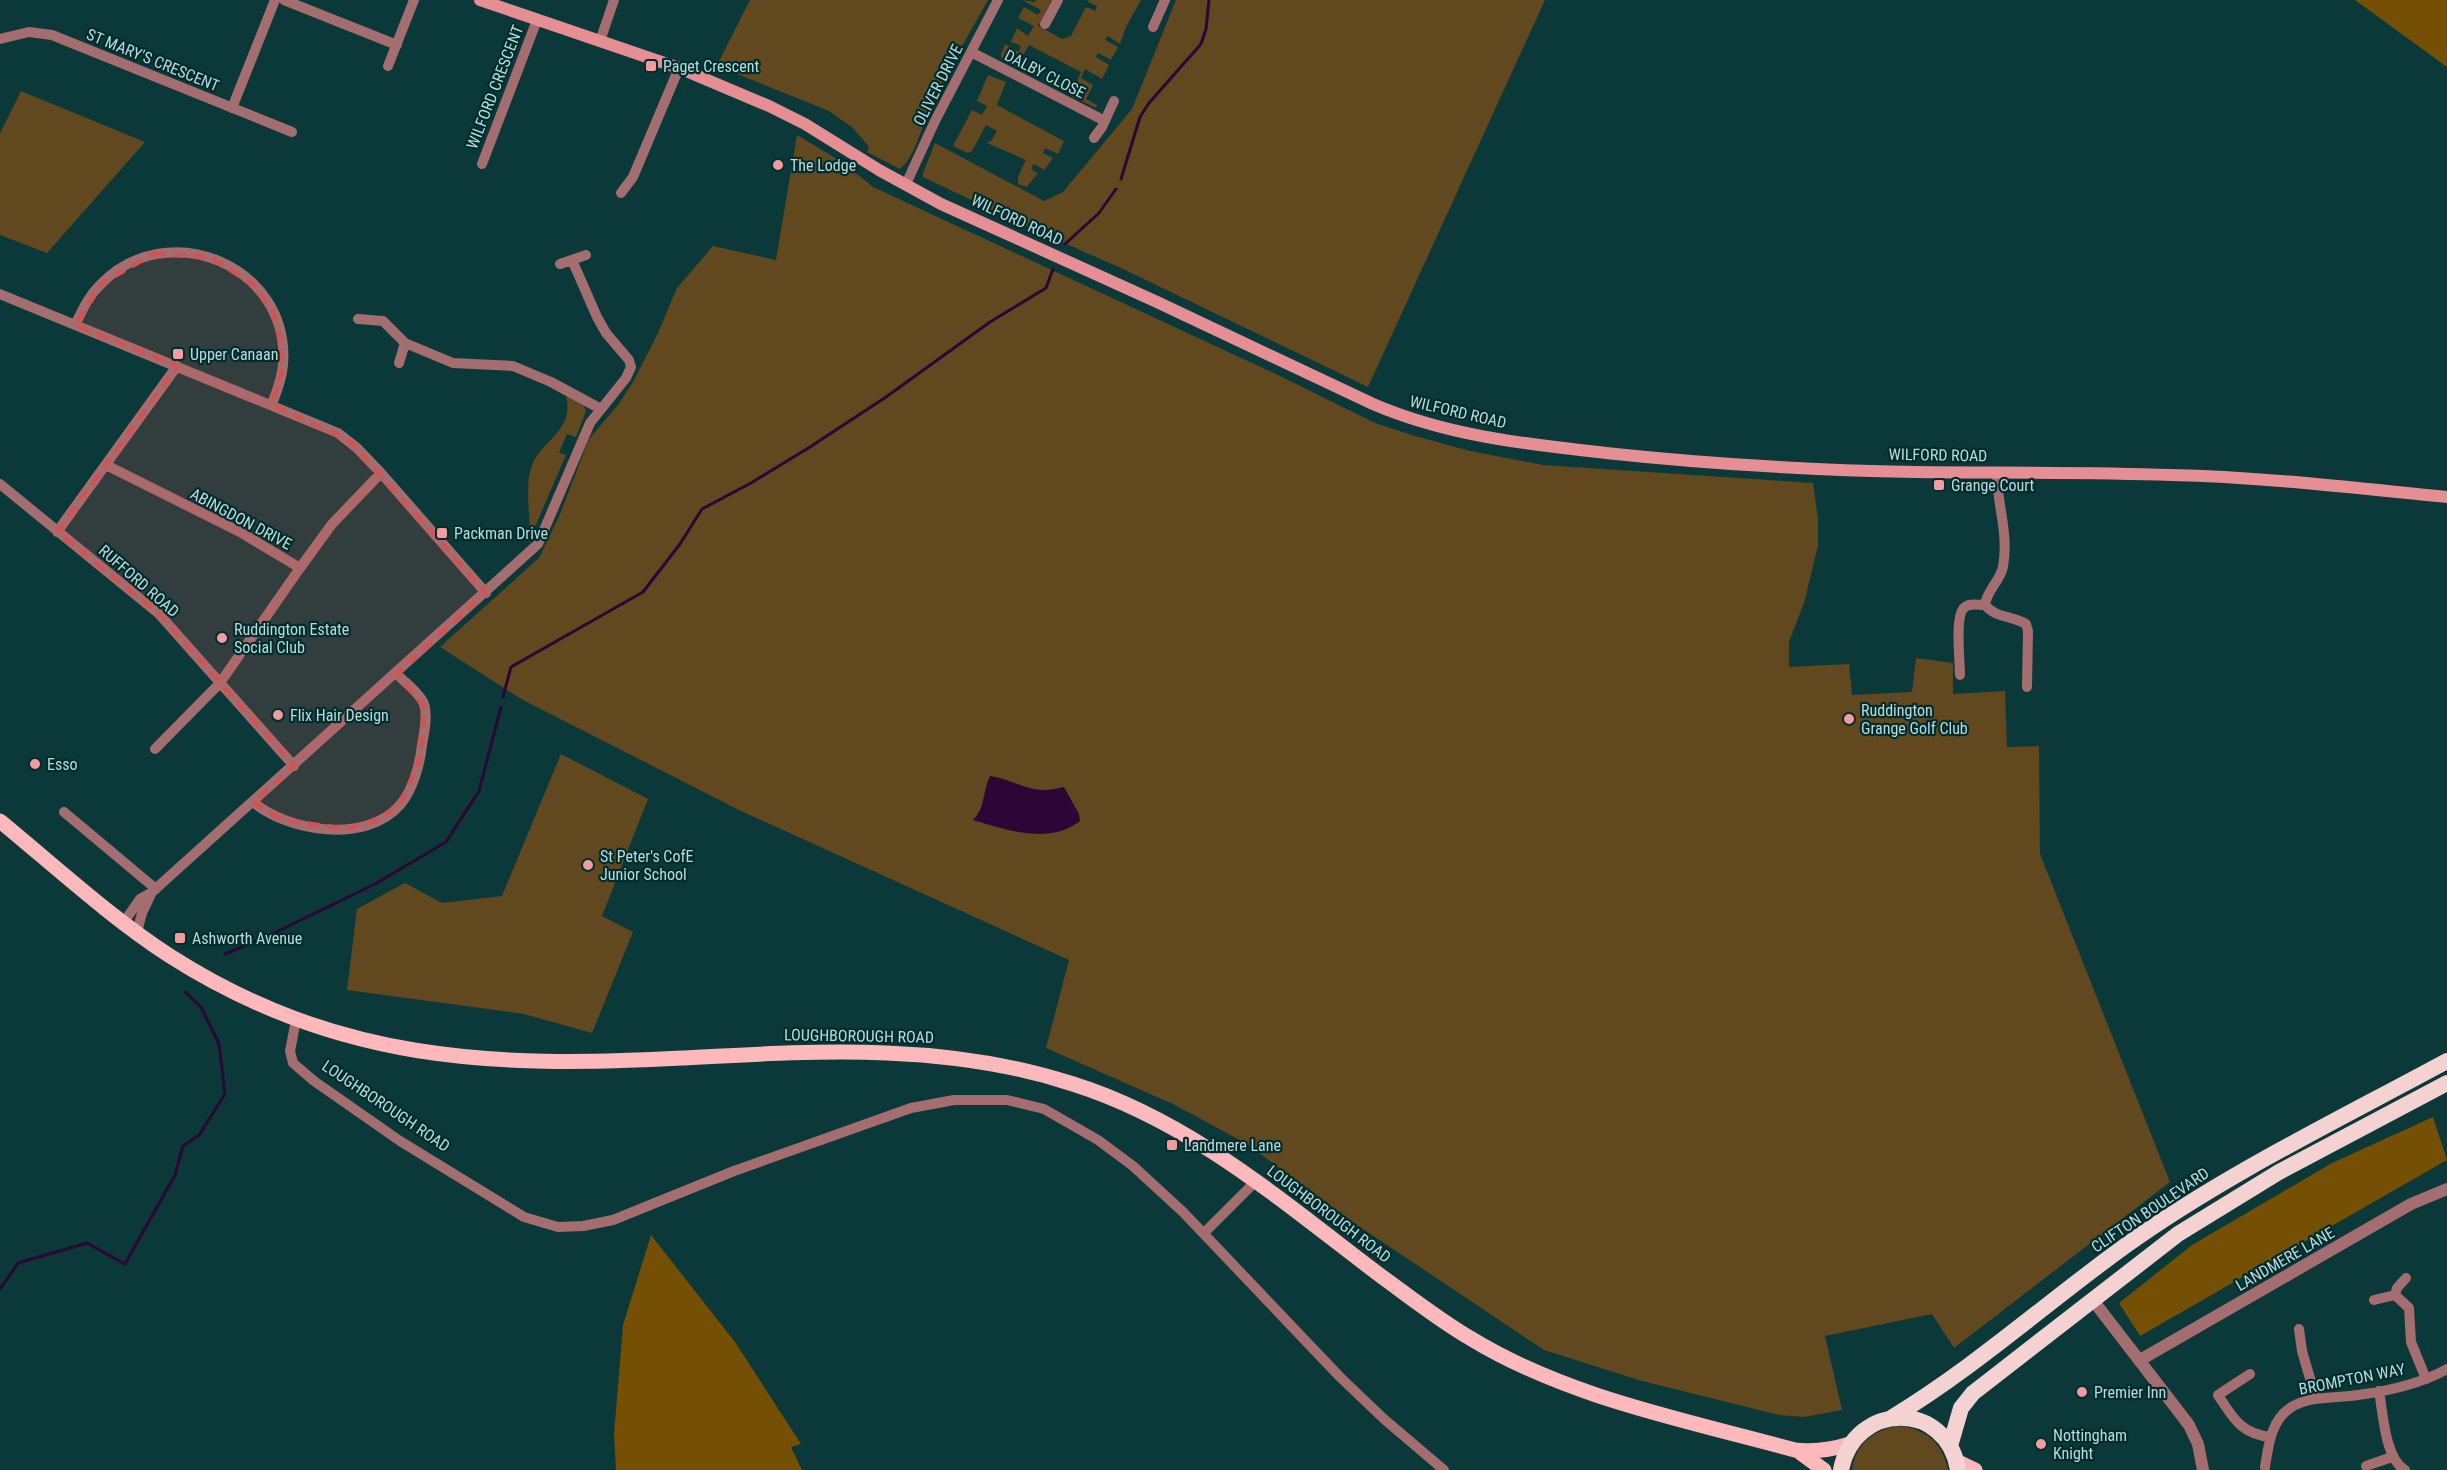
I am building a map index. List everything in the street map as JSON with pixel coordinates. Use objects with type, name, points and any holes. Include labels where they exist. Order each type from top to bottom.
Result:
[{"type":"highway","name":"CLIFTON BOULEVARD","points":[[1890,1418],[1938,1388],[2125,1246],[2238,1173],[2447,1061]]},
{"type":"highway","points":[[1955,1459],[1961,1408],[1973,1393],[2092,1299],[2178,1234],[2279,1172],[2447,1083]]},
{"type":"highway","points":[[1841,1470],[1850,1444],[1868,1426],[1890,1418],[1905,1417],[1925,1423],[1942,1435],[1955,1459]]},
{"type":"main road","name":"WILFORD ROAD","points":[[480,0],[507,4],[537,20],[679,68],[789,115],[941,204],[1157,302],[1373,404],[1403,417],[1433,426],[1478,436],[1533,444],[1669,459],[1803,468],[2194,476],[2447,497]]},
{"type":"main road","name":"LOUGHBOROUGH ROAD","points":[[0,821],[124,922],[171,956],[260,1005],[296,1020],[363,1041],[442,1056],[501,1061],[621,1061],[826,1051],[888,1051],[984,1062],[1071,1083],[1124,1103],[1190,1137],[1256,1181],[1426,1310],[1470,1338],[1542,1375],[1616,1401],[1795,1450],[1814,1452],[1832,1450],[1850,1444]]},
{"type":"main road","name":"LOUGHBOROUGH ROAD","points":[[1795,1450],[1824,1470]]},
{"type":"main road","points":[[1955,1459],[1975,1470]]},
{"type":"street","points":[[232,108],[275,0]]},
{"type":"street","points":[[284,0],[397,45]]},
{"type":"street","points":[[388,66],[414,0]]},
{"type":"street","points":[[600,41],[614,0]]},
{"type":"street","name":"OLIVER DRIVE","points":[[906,184],[935,121],[998,0]]},
{"type":"street","points":[[1045,24],[1058,0]]},
{"type":"street","points":[[1153,27],[1165,0]]},
{"type":"street","name":"WILFORD CRESCENT","points":[[482,164],[537,20]]},
{"type":"street","name":"ST MARY'S CRESCENT","points":[[0,39],[28,32],[52,35],[292,132]]},
{"type":"street","name":"DALBY CLOSE","points":[[971,52],[1105,121]]},
{"type":"street","points":[[621,193],[633,177],[679,68]]},
{"type":"street","points":[[1094,138],[1114,101]]},
{"type":"street","points":[[75,325],[100,284],[140,258],[160,252],[178,252],[215,259],[237,270],[254,285],[269,304],[276,319],[283,364],[272,404]]},
{"type":"street","points":[[560,264],[586,255]]},
{"type":"street","points":[[124,922],[140,899],[153,891],[294,766],[538,544],[583,436],[601,408],[626,378],[631,367],[629,360],[606,333],[597,317],[572,260]]},
{"type":"street","points":[[0,294],[338,433],[350,441],[381,473],[486,593]]},
{"type":"street","points":[[358,318],[383,321],[405,343],[456,364],[508,365],[551,382],[601,408]]},
{"type":"street","points":[[399,363],[405,343]]},
{"type":"street","points":[[57,532],[177,366]]},
{"type":"street","name":"ABINGDON DRIVE","points":[[106,465],[240,532],[300,568],[220,683],[155,750]]},
{"type":"street","points":[[300,568],[332,524],[381,473]]},
{"type":"street","points":[[1985,605],[1986,595],[2003,569],[2005,526],[1997,486],[1997,473]]},
{"type":"street","name":"RUFFORD ROAD","points":[[0,484],[159,614],[294,766]]},
{"type":"street","points":[[1960,675],[1960,618],[1963,609],[1969,604],[1985,605],[1999,616],[2019,619],[2026,624],[2028,631],[2027,687]]},
{"type":"street","points":[[253,802],[265,812],[293,824],[333,830],[368,824],[394,810],[407,795],[417,770],[425,718],[423,702],[397,674]]},
{"type":"street","points":[[64,812],[153,891]]},
{"type":"street","points":[[137,932],[142,913],[153,891]]},
{"type":"street","name":"LOUGHBOROUGH ROAD","points":[[296,1020],[290,1051],[293,1063],[314,1081],[400,1141],[524,1217],[558,1227],[583,1226],[613,1220],[734,1171],[910,1108],[954,1100],[1007,1100],[1044,1109],[1098,1140],[1133,1166],[1204,1233],[1340,1377],[1384,1419],[1444,1470]]},
{"type":"street","points":[[1204,1233],[1256,1181]]},
{"type":"street","name":"LANDMERE LANE","points":[[2140,1360],[2411,1204],[2447,1189]]},
{"type":"street","points":[[2395,1295],[2397,1288],[2406,1278]]},
{"type":"street","points":[[2374,1300],[2395,1295]]},
{"type":"street","points":[[2395,1295],[2409,1308],[2411,1342],[2426,1379]]},
{"type":"street","points":[[2092,1299],[2189,1425],[2198,1444],[2203,1470]]},
{"type":"street","points":[[2299,1329],[2302,1351],[2316,1399]]},
{"type":"street","name":"BROMPTON WAY","points":[[2265,1467],[2271,1437],[2282,1415],[2295,1405],[2316,1399],[2356,1396],[2379,1391],[2426,1379],[2447,1369]]},
{"type":"street","points":[[2250,1374],[2218,1395],[2237,1424],[2256,1435],[2271,1437]]},
{"type":"street","points":[[2379,1391],[2392,1457],[2398,1467],[2405,1470]]},
{"type":"street","points":[[2366,1466],[2392,1457]]},
{"type":"highlighted area","points":[[153,254],[210,257],[254,285],[273,312],[282,344],[282,373],[272,404],[350,441],[486,593],[397,674],[425,707],[420,760],[400,805],[378,820],[347,829],[282,820],[253,802],[294,766],[159,614],[57,532],[177,366],[75,325],[101,284]]},
{"type":"shaded area","points":[[750,0],[988,0],[941,86],[913,151],[900,169],[867,152],[869,147],[853,128],[829,111],[716,67]]},
{"type":"shaded area","points":[[1022,0],[1035,2],[1036,0],[1052,0],[1038,26],[1062,39],[1071,36],[1086,7],[1095,11],[1097,6],[1088,2],[1089,0],[1141,0],[1126,27],[1120,44],[1108,36],[1105,40],[1118,47],[1111,60],[1098,53],[1096,57],[1109,65],[1102,79],[1085,69],[1081,78],[1093,85],[1086,99],[1097,105],[1096,108],[1071,96],[1081,72],[1029,45],[1017,65],[1001,58],[1005,44],[1019,52],[1021,46],[1011,42],[1017,28],[1028,36],[1034,26],[1018,18],[1024,7],[1038,15],[1041,10]]},
{"type":"shaded area","points":[[1176,0],[1545,0],[1368,387],[1123,269],[923,177],[935,143],[1044,201],[1063,192],[1132,109]]},
{"type":"shaded area","points":[[2355,0],[2447,0],[2447,67]]},
{"type":"shaded area","points":[[988,75],[1006,82],[997,105],[1064,141],[1058,154],[1045,148],[1043,153],[1053,158],[1044,170],[1034,164],[1031,169],[1040,175],[1037,174],[1027,187],[1018,184],[1018,177],[1026,160],[987,143],[997,131],[986,125],[972,151],[968,153],[953,146],[972,110],[982,115],[987,106],[977,101]]},
{"type":"shaded area","points":[[21,91],[145,142],[47,253],[0,235],[0,133]]},
{"type":"shaded area","name":"Ruddington Grange Golf Club","points":[[797,135],[842,162],[873,187],[1276,374],[1375,423],[1470,451],[1543,465],[1813,483],[1818,519],[1818,545],[1805,600],[1789,642],[1789,667],[1849,664],[1852,695],[1912,692],[1916,658],[1953,663],[1953,694],[2005,691],[2007,747],[2039,746],[2040,854],[2170,1182],[1954,1348],[1932,1314],[1825,1336],[1842,1410],[1804,1417],[1779,1415],[1642,1381],[1544,1350],[1357,1225],[1247,1144],[1175,1105],[1046,1048],[1069,960],[741,811],[523,700],[440,647],[539,558],[560,514],[589,439],[618,405],[633,382],[657,335],[677,288],[713,246],[776,260]]},
{"type":"shaded area","points":[[566,395],[583,404],[586,411],[576,437],[567,434],[559,453],[566,455],[530,535],[529,475],[535,458],[566,418]]},
{"type":"shaded area","points":[[561,754],[648,799],[602,916],[633,932],[592,1033],[524,1014],[347,990],[357,909],[405,883],[442,903],[502,896]]},
{"type":"shaded area","points":[[990,776],[1037,789],[1064,787],[1079,814],[1080,821],[1068,828],[1042,834],[1013,831],[973,820],[982,805]]},
{"type":"shaded area","points":[[2433,1117],[2447,1160],[2140,1336],[2119,1303],[2192,1245],[2332,1163]]},
{"type":"shaded area","points":[[651,1235],[735,1342],[801,1444],[791,1447],[802,1470],[616,1470],[614,1434],[623,1325]]},
{"type":"shaded area","points":[[1898,1426],[1916,1430],[1931,1439],[1942,1452],[1948,1470],[1852,1470],[1857,1453],[1867,1440],[1881,1431]]},
{"type":"waterway","points":[[1121,179],[1140,117],[1149,103],[1201,44],[1206,29],[1209,0]]},
{"type":"waterway","points":[[1065,244],[1099,213],[1116,189]]},
{"type":"waterway","points":[[503,697],[511,667],[643,592],[680,544],[702,509],[751,483],[810,447],[886,397],[990,322],[1046,288],[1053,269]]},
{"type":"waterway","points":[[225,954],[375,884],[446,842],[479,791],[501,707]]},
{"type":"waterway","points":[[0,1289],[18,1263],[87,1243],[125,1264],[175,1175],[183,1146],[199,1135],[225,1094],[219,1044],[201,1007],[185,992]]},
{"type":"place","name":"Paget Crescent","points":[[651,66]]},
{"type":"place","name":"The Lodge","points":[[778,165]]},
{"type":"place","name":"Upper Canaan","points":[[178,354]]},
{"type":"place","name":"Grange Court","points":[[1939,485]]},
{"type":"place","name":"Packman Drive","points":[[442,533]]},
{"type":"place","name":"Ruddington Estate Social Club","points":[[222,638]]},
{"type":"place","name":"Flix Hair Design","points":[[278,715]]},
{"type":"place","name":"Ruddington Grange Golf Club","points":[[1849,719]]},
{"type":"place","name":"Esso","points":[[35,764]]},
{"type":"place","name":"St Peter's CofE Junior School","points":[[588,865]]},
{"type":"place","name":"Ashworth Avenue","points":[[180,938]]},
{"type":"place","name":"Landmere Lane","points":[[1172,1145]]},
{"type":"place","name":"Premier Inn","points":[[2082,1392]]},
{"type":"place","name":"Nottingham Knight","points":[[2041,1444]]}]
